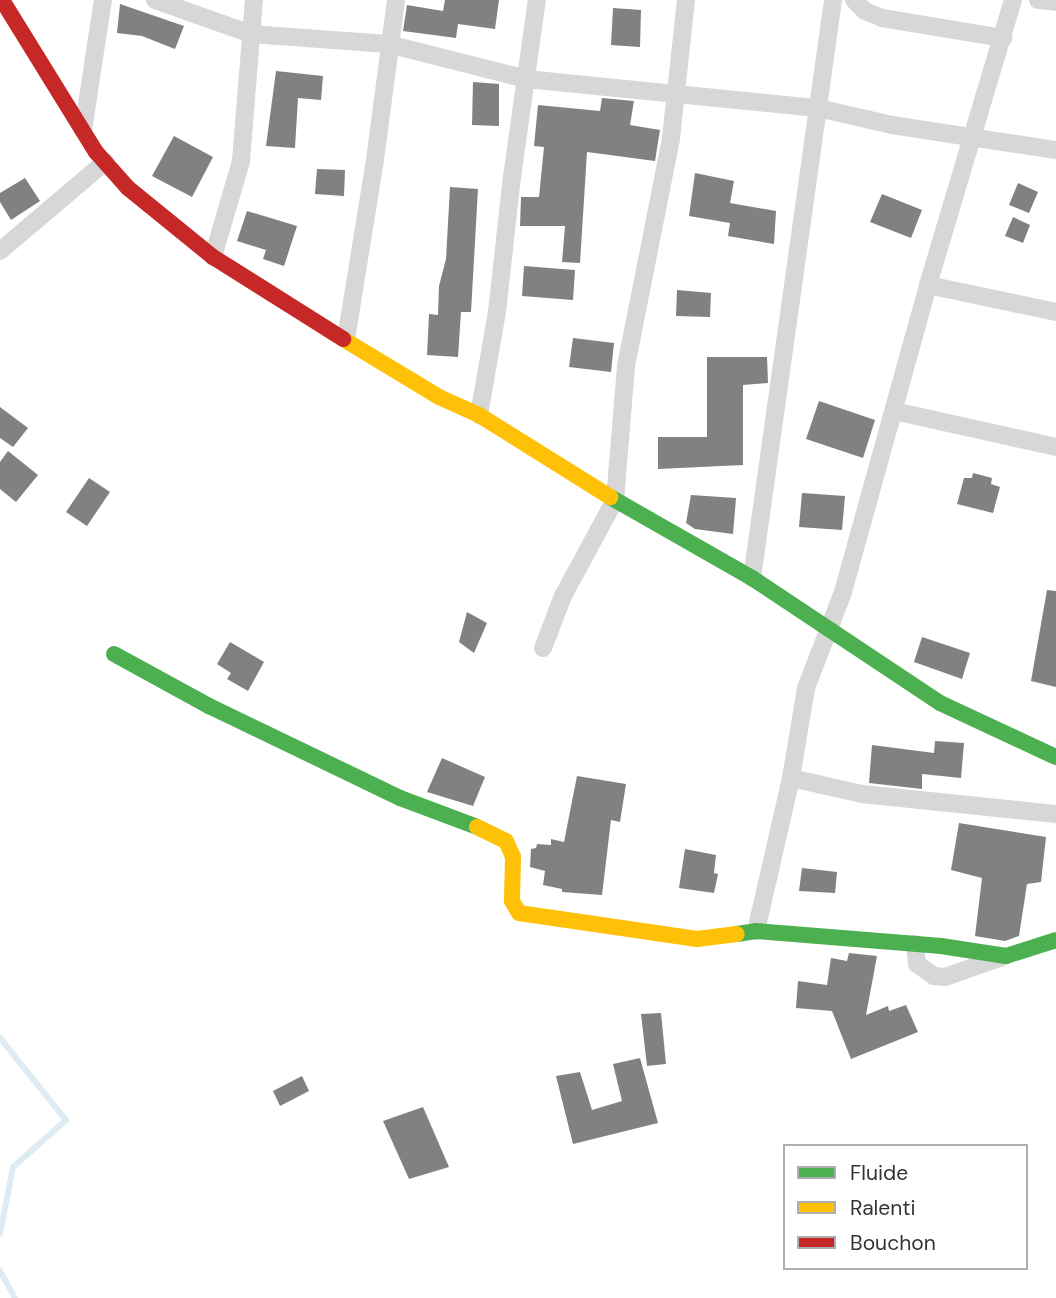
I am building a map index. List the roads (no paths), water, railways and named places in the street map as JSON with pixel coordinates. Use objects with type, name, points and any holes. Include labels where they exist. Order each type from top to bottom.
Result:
[{"type":"street","points":[[2,0],[105,162],[128,188],[213,257],[439,397],[479,415],[615,500],[752,578],[829,627],[898,678],[940,703],[1056,757]]},
{"type":"street","points":[[83,130],[103,0]]},
{"type":"street","points":[[155,0],[251,34],[388,44],[526,79],[818,108],[858,119],[972,139],[1056,150]]},
{"type":"street","points":[[213,257],[241,161],[254,0]]},
{"type":"street","points":[[346,339],[375,160],[388,44],[396,0]]},
{"type":"street","points":[[479,415],[497,312],[537,0]]},
{"type":"street","points":[[542,648],[563,596],[615,500],[626,366],[671,138],[686,0]]},
{"type":"street","points":[[752,578],[833,0]]},
{"type":"street","points":[[854,0],[865,11],[882,18],[1003,38]]},
{"type":"street","points":[[756,931],[791,778],[806,688],[844,592],[928,285],[1013,0]]},
{"type":"street","points":[[1038,0],[1056,2]]},
{"type":"street","points":[[0,251],[105,162]]},
{"type":"street","points":[[928,285],[1056,312]]},
{"type":"street","points":[[894,411],[968,430],[1056,447]]},
{"type":"street","points":[[114,654],[209,706],[401,798],[491,832],[506,841],[512,848],[512,901],[519,913],[697,939],[756,931],[915,944],[1006,956]]},
{"type":"street","points":[[791,778],[862,794],[1056,814]]},
{"type":"street","points":[[915,944],[917,964],[934,975],[945,976],[1056,940]]},
{"type":"waterway","points":[[0,1038],[66,1120],[13,1167],[0,1234]]},
{"type":"waterway","points":[[0,1271],[15,1298]]}]
